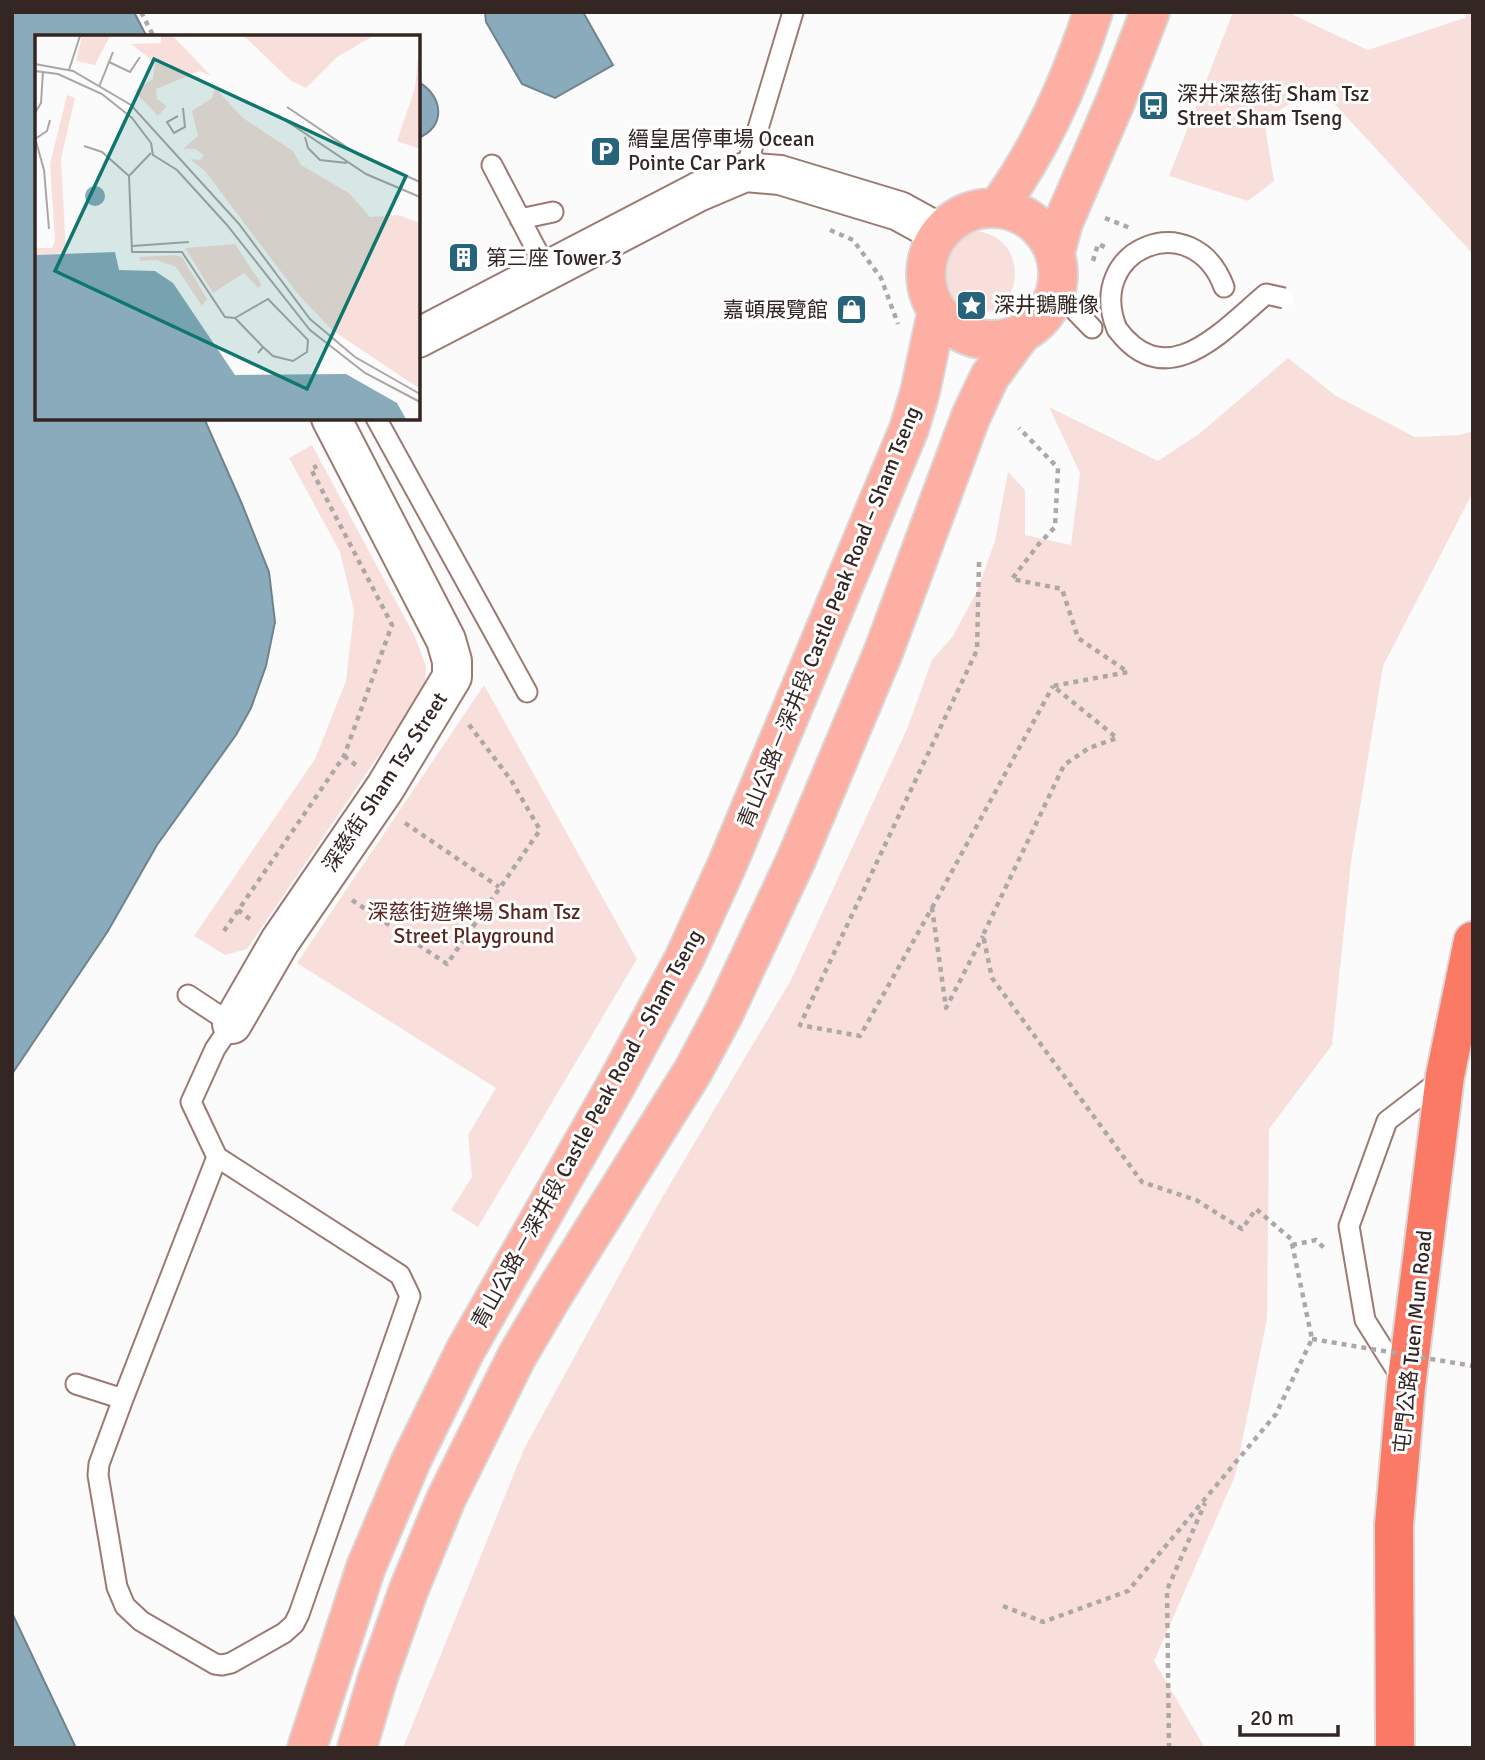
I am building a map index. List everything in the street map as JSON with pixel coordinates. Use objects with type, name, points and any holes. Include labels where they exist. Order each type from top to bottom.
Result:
[{"type":"highway","name":"屯門公路 Tuen Mun Road","points":[[1395,1748],[1394,1525],[1406,1386],[1445,1076],[1473,941]]},
{"type":"main road","points":[[998,207],[1016,182],[1035,146],[1070,72],[1093,12]]},
{"type":"main road","points":[[1055,253],[1063,223],[1116,100],[1150,12]]},
{"type":"main road","points":[[998,207],[1033,222],[1042,230],[1055,253],[1058,272],[1056,291],[1049,308],[1037,323],[1021,334],[1002,340],[981,340],[950,326],[937,312],[928,293],[925,272],[929,252],[939,233],[955,218],[976,209],[998,207]]},
{"type":"main road","name":"青山公路－深井段 Castle Peak Road – Sham Tseng","points":[[307,1748],[366,1567],[411,1461],[478,1327],[657,1011],[727,865],[909,429],[937,312]]},
{"type":"main road","points":[[357,1748],[378,1677],[409,1589],[446,1499],[517,1356],[693,1071],[724,1013],[796,860],[883,653],[971,416],[990,376],[1021,334]]},
{"type":"street","points":[[420,337],[698,192],[745,172],[780,175],[839,191],[899,211],[939,233]]},
{"type":"street","name":"深慈街 Sham Tsz Street","points":[[232,1024],[280,941],[385,788],[452,677],[452,661],[446,640],[332,420]]},
{"type":"lane","points":[[745,172],[793,12]]},
{"type":"lane","points":[[492,165],[548,272]]},
{"type":"lane","points":[[520,219],[553,212]]},
{"type":"lane","points":[[1224,287],[1219,274],[1201,253],[1175,242],[1154,244],[1134,253],[1116,274],[1110,302],[1112,316],[1117,329],[1136,349],[1157,357],[1180,357],[1195,352],[1206,344],[1266,294],[1284,298]]},
{"type":"lane","points":[[1056,291],[1092,328]]},
{"type":"lane","points":[[377,420],[527,692]]},
{"type":"lane","points":[[188,995],[232,1024],[215,1049],[191,1102],[217,1157],[400,1275],[410,1296],[294,1624],[284,1633],[231,1663],[215,1664],[141,1621],[125,1606],[117,1587],[98,1475],[99,1464],[123,1399],[217,1157]]},
{"type":"lane","points":[[1406,1386],[1365,1320],[1349,1226],[1387,1121],[1445,1076]]},
{"type":"lane","points":[[76,1384],[123,1399]]},
{"type":"path","points":[[141,12],[153,35]]},
{"type":"path","points":[[1105,218],[1130,228]]},
{"type":"path","points":[[829,230],[853,240],[881,278],[898,325]]},
{"type":"path","points":[[1019,428],[1058,468],[1055,527],[1012,579],[1062,589],[1078,638],[1128,672],[1053,686]]},
{"type":"path","points":[[225,931],[344,756],[392,625],[311,469]]},
{"type":"path","points":[[979,562],[977,650],[800,1025],[860,1036],[1053,686]]},
{"type":"path","points":[[932,908],[946,1008],[1064,765],[1089,748],[1117,738],[1053,686]]},
{"type":"path","points":[[343,894],[447,964],[540,830],[511,780],[462,717]]},
{"type":"path","points":[[395,816],[499,887]]},
{"type":"path","points":[[983,935],[992,978],[1142,1182],[1196,1200],[1242,1228],[1256,1209],[1291,1239],[1312,1339],[1276,1414],[1128,1591],[1043,1622],[1003,1606]]},
{"type":"path","points":[[1312,1339],[1473,1366]]},
{"type":"path","points":[[1169,1748],[1167,1590],[1209,1496]]},
{"type":"green space","points":[[1233,12],[1287,12],[1368,50],[1465,18],[1468,12],[1473,12],[1473,254],[1318,86],[1264,120],[1274,181],[1248,201],[1169,176]]},
{"type":"green space","points":[[976,231],[995,237],[1008,248],[1014,263],[1014,280],[1010,295],[1000,307],[987,313],[969,311],[954,303],[948,295],[942,275],[943,265],[951,247],[966,234]]},
{"type":"green space","points":[[1288,358],[1336,396],[1415,437],[1460,435],[1473,431],[1473,492],[1383,666],[1351,862],[1332,1045],[1269,1129],[1267,1319],[1235,1476],[1154,1661],[1205,1748],[403,1748],[524,1449],[656,1208],[791,980],[907,729],[932,660],[953,636],[977,591],[995,541],[1008,472],[1025,490],[1025,535],[1071,545],[1080,473],[1049,407],[1158,461],[1199,434]]},
{"type":"green space","points":[[312,445],[415,637],[426,666],[425,687],[247,949],[225,955],[194,936],[315,759],[346,681],[354,611],[340,552],[289,458]]},
{"type":"green space","name":"深慈街遊樂場 Sham Tsz Street Playground","points":[[484,685],[637,959],[478,1227],[451,1210],[472,1177],[468,1135],[496,1088],[297,963]]},
{"type":"water","points":[[12,12],[134,12],[146,35],[35,35],[35,420],[205,420],[269,572],[275,622],[266,666],[251,708],[236,735],[157,845],[108,931],[12,1074]]},
{"type":"water","points":[[485,12],[583,12],[613,65],[555,98],[522,84],[486,22]]},
{"type":"water","points":[[420,84],[433,95],[437,103],[437,119],[427,133],[420,137]]},
{"type":"water","points":[[12,1613],[76,1748],[12,1748]]},
{"type":"place","name":"深井深慈街 Sham Tsz Street Sham Tseng","points":[[1154,106]]},
{"type":"place","name":"縉皇居停車場 Ocean Pointe Car Park","points":[[605,151]]},
{"type":"place","name":"第三座 Tower 3","points":[[463,258]]},
{"type":"place","name":"深井鵝雕像","points":[[971,305]]},
{"type":"place","name":"嘉頓展覽館","points":[[851,310]]}]
